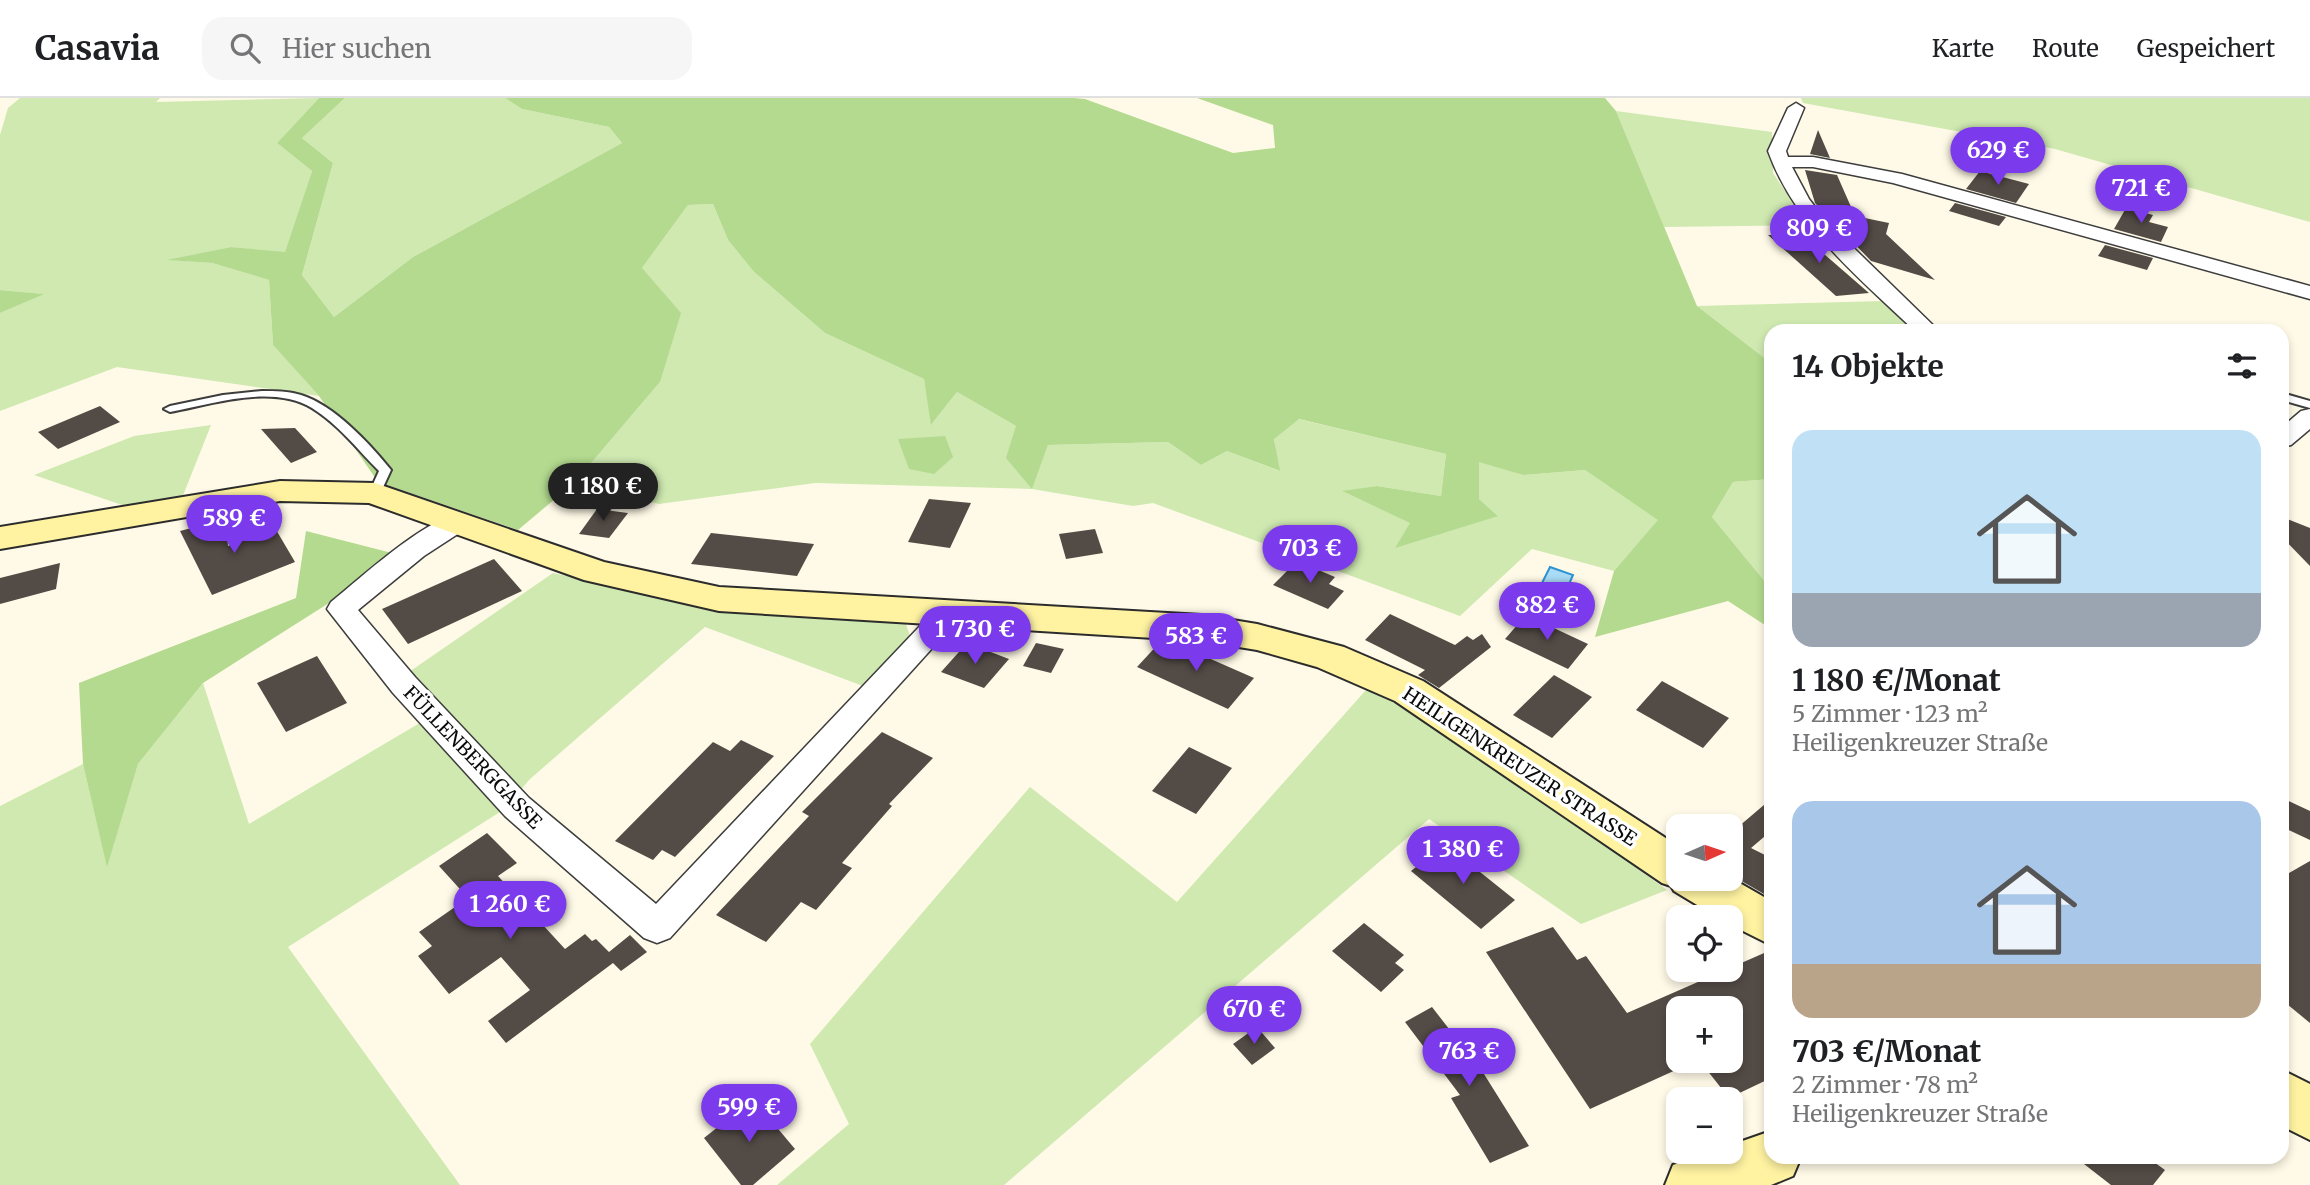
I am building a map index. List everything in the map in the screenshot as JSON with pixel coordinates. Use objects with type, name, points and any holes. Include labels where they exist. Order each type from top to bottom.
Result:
[{"type":"main road","name":"HEILIGENKREUZER STRASSE","points":[[0,538],[280,491],[375,493],[403,506],[457,522],[597,572],[657,588],[719,599],[1202,628],[1257,637],[1330,657],[1409,691],[1666,862]]},
{"type":"main road","points":[[1712,891],[1764,921]]},
{"type":"main road","points":[[2289,1100],[2310,1114]]},
{"type":"main road","points":[[1693,1185],[1764,1160]]},
{"type":"street","points":[[1796,108],[1777,151],[1789,185],[1811,217],[1921,324]]},
{"type":"street","points":[[1780,162],[1813,162],[1895,178],[2310,293]]},
{"type":"street","points":[[2289,434],[2310,416]]},
{"type":"street","name":"FÜLLENBERGGASSE","points":[[457,522],[414,550],[341,608],[404,685],[517,807],[657,927],[949,613]]},
{"type":"lane","points":[[170,409],[235,397],[298,396],[315,404],[385,470],[375,493]]},
{"type":"lane","points":[[2289,398],[2310,405]]},
{"type":"green space","points":[[20,98],[160,98],[156,102],[319,98],[277,143],[312,171],[285,253],[231,247],[171,260],[212,263],[269,280],[273,345],[319,396],[117,367],[0,411],[0,313],[42,294],[0,290],[0,135],[8,108]]},
{"type":"green space","points":[[319,98],[345,98],[302,138],[333,163],[302,275],[334,317],[413,257],[622,143],[609,127],[522,109],[505,98],[1074,98],[1085,99],[1233,153],[1275,148],[1273,125],[1197,98],[1605,98],[1616,111],[1697,306],[1764,358],[1764,480],[1733,482],[1712,517],[1764,580],[1764,624],[1728,601],[1595,637],[1614,571],[1658,520],[1585,470],[1523,475],[1479,462],[1479,499],[1498,516],[1395,548],[1410,523],[1342,491],[1377,486],[1441,496],[1446,454],[1299,419],[1274,439],[1280,471],[1227,451],[1201,465],[1168,442],[1048,445],[1032,489],[1006,458],[1016,426],[957,392],[931,425],[924,379],[825,333],[754,272],[728,240],[713,204],[688,205],[642,268],[681,313],[660,382],[575,482],[518,530],[378,482],[319,396],[273,345],[269,280],[212,263],[167,260],[231,247],[285,252],[312,171],[277,143]]},
{"type":"green space","points":[[345,98],[505,98],[522,109],[609,127],[622,143],[413,257],[334,317],[302,275],[333,163],[302,138]]},
{"type":"green space","points":[[1801,98],[2310,98],[2310,222],[2055,149],[1803,103]]},
{"type":"green space","points":[[1616,111],[1772,132],[1773,173],[1808,225],[1664,227]]},
{"type":"green space","points":[[713,204],[728,240],[754,272],[825,333],[924,379],[932,424],[957,392],[1016,426],[1032,488],[1048,445],[1168,442],[1201,465],[1227,451],[1279,471],[1274,438],[1298,419],[1446,454],[1441,496],[1377,486],[1344,492],[1411,523],[1396,547],[1497,515],[1479,499],[1479,461],[1523,475],[1585,470],[1659,520],[1614,571],[1532,549],[1460,616],[1153,503],[1133,506],[1032,489],[815,483],[659,504],[575,482],[660,382],[642,268],[688,205]]},
{"type":"green space","points":[[0,290],[44,294],[0,313]]},
{"type":"green space","points":[[1884,301],[1905,324],[1764,324],[1764,358],[1697,306]]},
{"type":"green space","points":[[211,425],[182,498],[128,507],[34,475],[134,436]]},
{"type":"green space","points":[[945,436],[953,457],[934,474],[909,469],[898,439]]},
{"type":"green space","points":[[1764,480],[1764,580],[1712,517],[1733,482]]},
{"type":"green space","points":[[306,531],[392,553],[329,603],[203,683],[138,764],[107,867],[83,764],[79,683],[296,598]]},
{"type":"green space","points":[[553,573],[639,592],[905,621],[911,639],[863,686],[705,627],[530,779],[503,810],[288,947],[460,1185],[0,1185],[0,806],[83,764],[107,865],[138,764],[203,683],[249,824],[440,711],[406,674]]},
{"type":"green space","points":[[1366,690],[1430,719],[1666,889],[1581,924],[1429,819],[1004,1185],[777,1185],[849,1124],[810,1044],[1030,787],[1177,902]]},
{"type":"water","points":[[1550,567],[1573,575],[1563,598],[1539,589]]},
{"type":"building","points":[[1818,130],[1830,158],[1810,154]]},
{"type":"building","points":[[1805,170],[1837,175],[1855,216],[1889,223],[1886,234],[1935,280],[1871,261],[1815,203]]},
{"type":"building","points":[[1980,171],[2029,184],[2016,203],[1966,189]]},
{"type":"building","points":[[1955,203],[2006,217],[1999,226],[1949,211]]},
{"type":"building","points":[[2126,208],[2153,215],[2149,222],[2168,227],[2161,242],[2114,229]]},
{"type":"building","points":[[1801,234],[1869,293],[1836,296],[1768,235]]},
{"type":"building","points":[[2105,245],[2153,258],[2147,270],[2098,256]]},
{"type":"building","points":[[100,406],[120,422],[58,449],[38,432]]},
{"type":"building","points":[[295,428],[317,452],[291,463],[261,429]]},
{"type":"building","points":[[929,499],[971,503],[950,548],[908,542]]},
{"type":"building","points":[[597,509],[628,513],[609,538],[579,534]]},
{"type":"building","points":[[226,519],[228,546],[275,528],[295,562],[212,595],[180,531]]},
{"type":"building","points":[[2289,520],[2310,528],[2310,566],[2289,544]]},
{"type":"building","points":[[1095,529],[1103,553],[1066,559],[1059,534]]},
{"type":"building","points":[[711,533],[814,544],[797,576],[691,564]]},
{"type":"building","points":[[494,559],[522,591],[408,644],[382,609]]},
{"type":"building","points":[[1297,561],[1335,577],[1329,584],[1344,591],[1328,609],[1273,585]]},
{"type":"building","points":[[60,563],[56,589],[0,604],[0,578]]},
{"type":"building","points":[[1390,614],[1455,645],[1467,636],[1473,640],[1482,634],[1491,647],[1439,688],[1418,675],[1425,670],[1365,640]]},
{"type":"building","points":[[1526,615],[1588,644],[1568,669],[1505,639]]},
{"type":"building","points":[[1161,641],[1172,642],[1254,678],[1228,709],[1137,667]]},
{"type":"building","points":[[967,643],[1009,659],[984,688],[941,672]]},
{"type":"building","points":[[1036,643],[1064,649],[1051,673],[1023,666]]},
{"type":"building","points":[[317,656],[347,703],[286,732],[257,683]]},
{"type":"building","points":[[1554,675],[1592,697],[1552,738],[1513,715]]},
{"type":"building","points":[[1662,681],[1729,718],[1703,748],[1636,710]]},
{"type":"building","points":[[882,732],[933,758],[889,804],[892,806],[842,863],[852,868],[816,910],[801,902],[766,942],[716,915],[809,816],[802,812]]},
{"type":"building","points":[[741,740],[774,756],[675,857],[662,850],[653,860],[615,841],[713,742],[730,751]]},
{"type":"building","points":[[1189,747],[1232,768],[1196,814],[1152,791]]},
{"type":"building","points":[[2289,801],[2310,811],[2310,840],[2289,830]]},
{"type":"building","points":[[1764,805],[1764,837],[1751,848],[1764,854],[1764,894],[1743,882],[1743,823]]},
{"type":"building","points":[[487,833],[517,863],[498,876],[565,949],[585,934],[592,941],[596,939],[609,952],[630,935],[647,952],[621,971],[613,963],[506,1043],[488,1021],[530,990],[501,957],[449,994],[418,956],[432,946],[419,932],[468,898],[439,866]]},
{"type":"building","points":[[1445,844],[1515,900],[1481,929],[1411,871]]},
{"type":"building","points":[[2310,861],[2310,1023],[2289,1006],[2289,873]]},
{"type":"building","points":[[1364,923],[1404,955],[1395,963],[1404,970],[1381,992],[1332,951]]},
{"type":"building","points":[[1553,927],[1577,960],[1586,956],[1627,1013],[1698,982],[1743,982],[1743,962],[1764,953],[1764,1081],[1743,1091],[1743,1087],[1720,1087],[1709,1073],[1743,1073],[1743,996],[1666,996],[1666,1073],[1669,1073],[1590,1109],[1486,952]]},
{"type":"building","points":[[1432,1007],[1484,1074],[1529,1146],[1490,1163],[1451,1098],[1460,1095],[1405,1022]]},
{"type":"building","points":[[1257,1027],[1275,1048],[1252,1065],[1233,1044]]},
{"type":"building","points":[[753,1099],[795,1149],[753,1185],[741,1185],[704,1138]]},
{"type":"building","points":[[2084,1164],[2157,1164],[2165,1170],[2153,1185],[2111,1185]]}]
